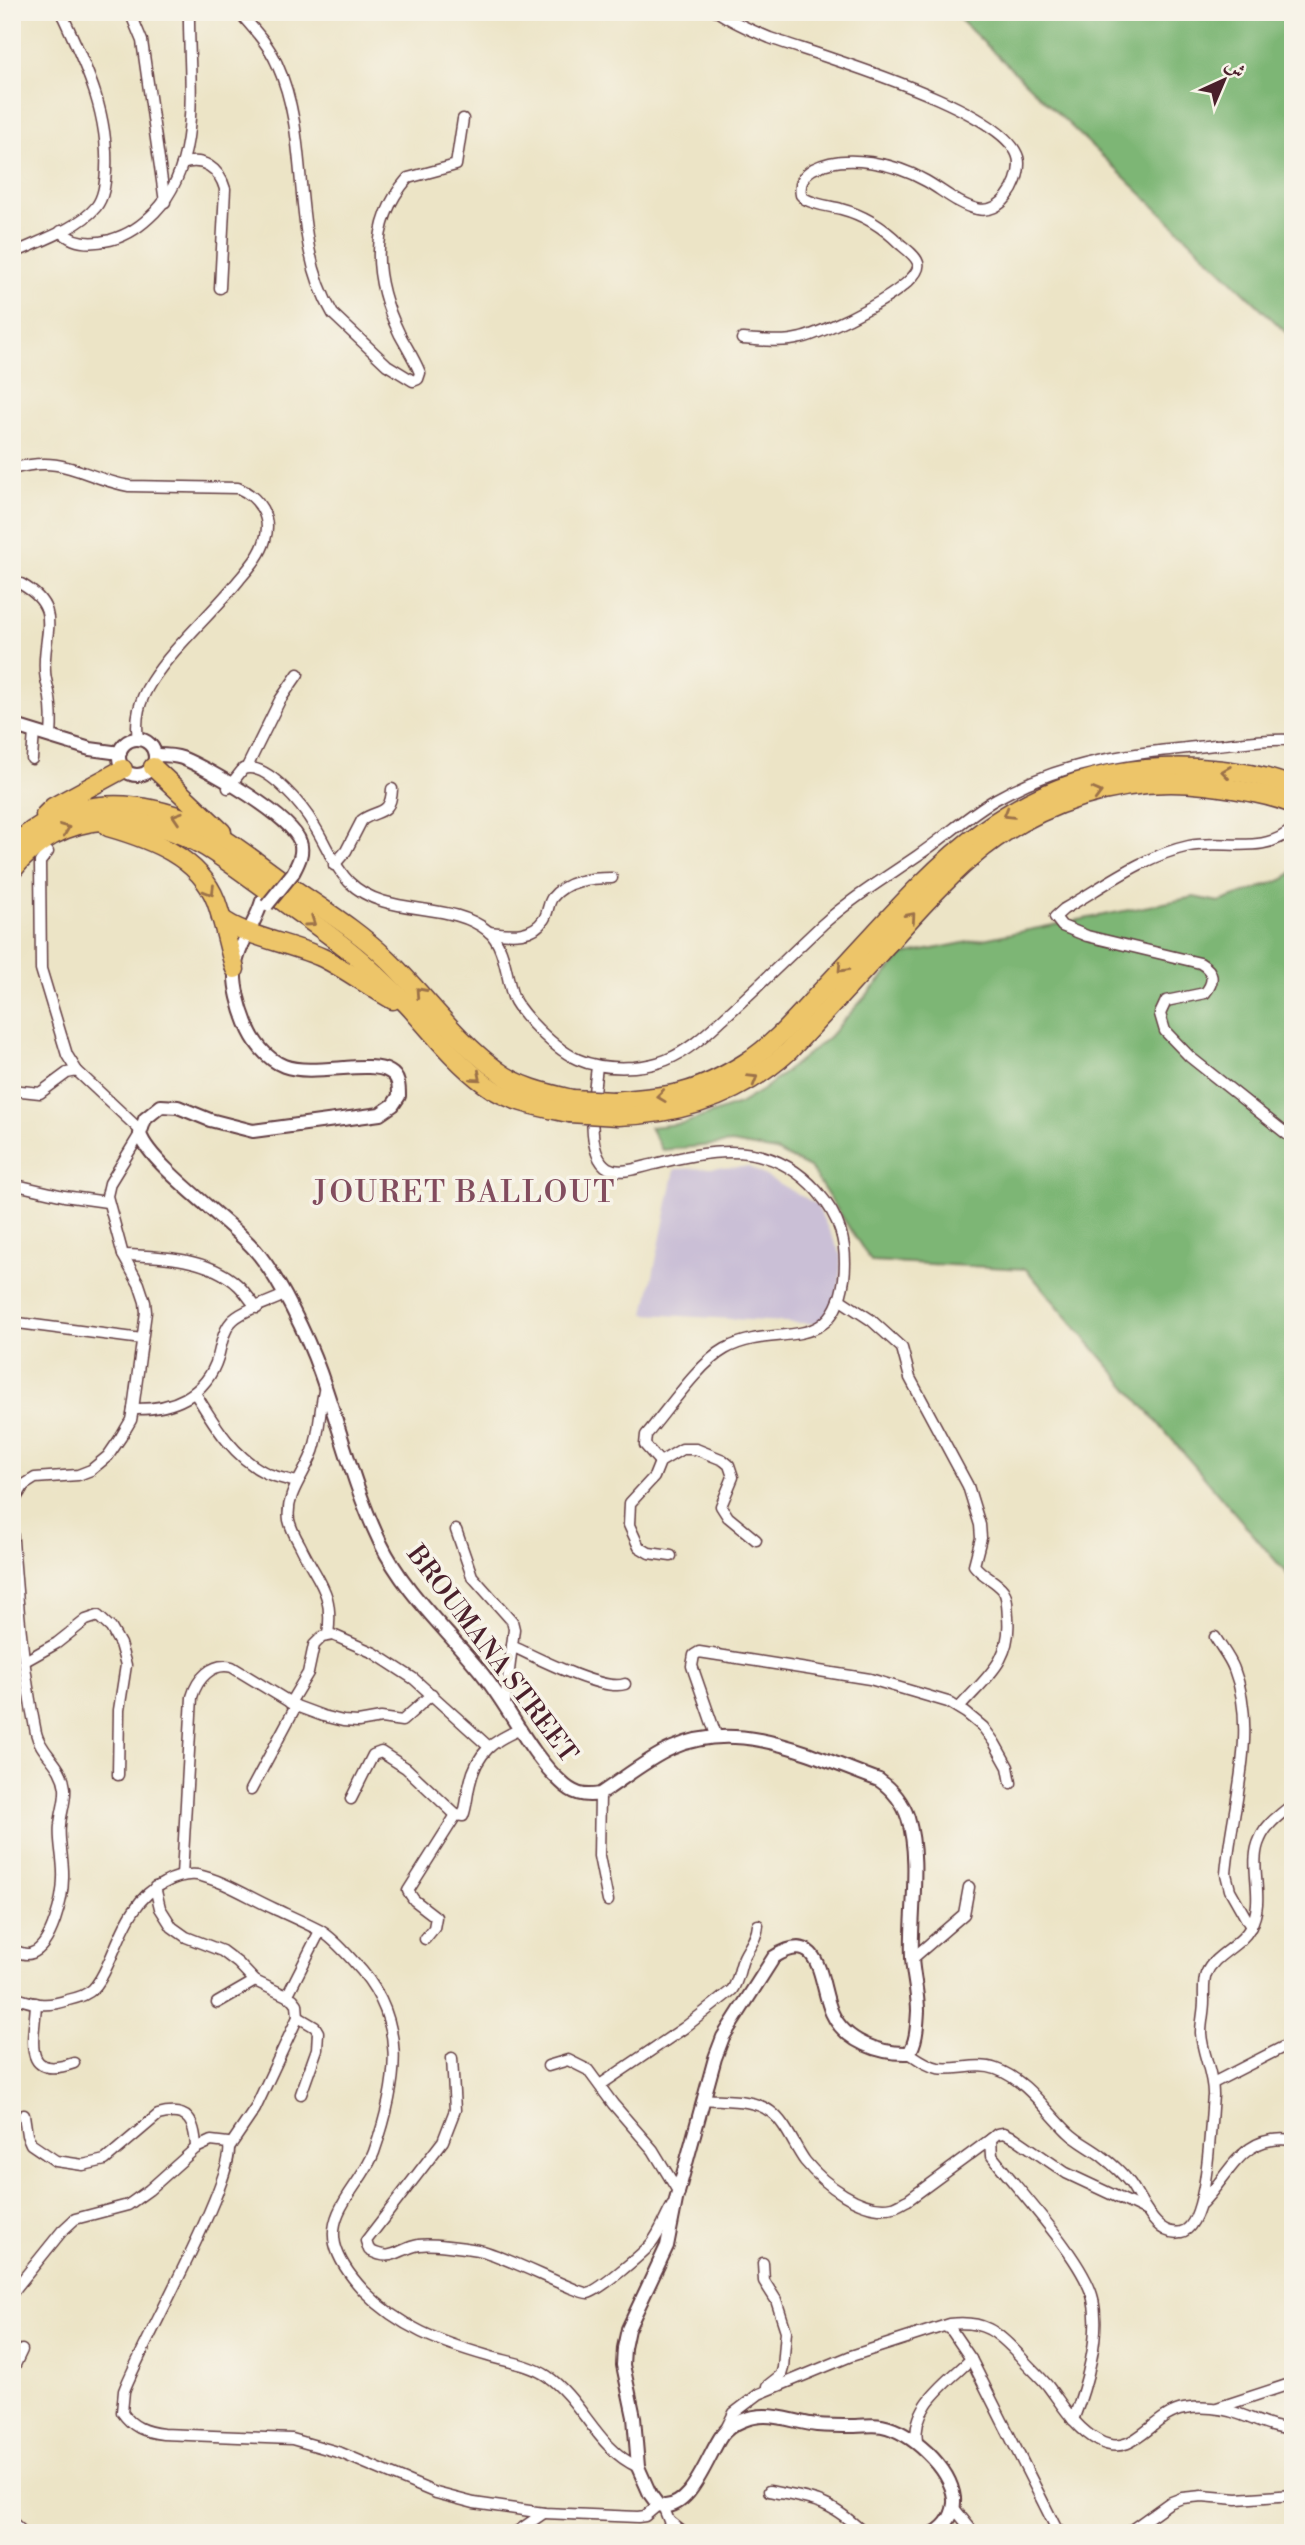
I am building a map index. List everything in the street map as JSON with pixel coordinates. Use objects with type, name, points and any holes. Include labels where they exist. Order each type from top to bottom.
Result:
[{"type":"highway","points":[[12,847],[53,807],[121,761]]},
{"type":"highway","points":[[154,761],[165,780],[216,825],[235,848]]},
{"type":"highway","points":[[616,1108],[682,1092],[724,1075],[763,1051],[942,864],[976,834],[1046,793],[1086,779],[1124,771],[1165,767],[1211,769],[1293,787]]},
{"type":"highway","points":[[12,871],[29,852],[50,835],[75,825],[138,821],[168,830],[206,848],[350,950],[412,1009],[461,1063],[486,1084],[531,1105],[616,1108],[661,1113],[688,1108],[730,1092],[771,1068],[798,1042],[930,896],[973,855],[1040,813],[1096,793],[1137,784],[1180,782],[1249,790],[1293,804]]},
{"type":"highway","points":[[30,830],[69,812],[114,805],[134,805],[197,824],[351,928],[383,954],[480,1056],[500,1073],[571,1106]]},
{"type":"highway","points":[[92,822],[145,838],[183,860],[209,888],[221,918],[235,969]]},
{"type":"highway","points":[[221,918],[234,927],[285,942],[325,958],[381,994],[412,1009]]},
{"type":"street","points":[[12,254],[61,231],[90,213],[100,201],[106,178],[107,152],[97,96],[80,50],[61,12]]},
{"type":"street","points":[[130,12],[142,41],[164,202]]},
{"type":"street","points":[[61,231],[71,240],[80,242],[93,243],[119,237],[142,225],[164,202],[175,184],[182,164],[190,117],[189,12]]},
{"type":"street","points":[[239,12],[277,62],[286,86],[298,138],[311,254],[328,307],[387,365],[413,380],[418,379],[420,373],[393,317],[382,281],[378,249],[380,230],[390,204],[408,178],[456,165],[463,119]]},
{"type":"street","points":[[718,12],[769,37],[919,89],[996,131],[1008,140],[1019,158],[1018,174],[1008,196],[990,209],[978,209],[912,173],[892,167],[868,162],[839,162],[811,170],[801,183],[805,199],[852,212],[872,221],[912,255],[918,264],[918,271],[911,280],[862,312],[816,334],[798,339],[742,339]]},
{"type":"street","points":[[182,164],[197,161],[205,163],[217,172],[223,181],[225,189],[220,288]]},
{"type":"street","points":[[12,469],[47,462],[129,486],[238,488],[257,500],[265,514],[267,531],[258,556],[224,599],[165,664],[146,691],[136,717],[138,739]]},
{"type":"street","points":[[21,584],[36,595],[50,621],[44,668],[51,708],[51,736]]},
{"type":"street","points":[[226,783],[247,767],[280,700],[298,674]]},
{"type":"street","points":[[12,725],[121,761],[133,775],[139,775],[154,761],[179,757],[277,814],[296,834],[301,853],[262,906],[235,969],[244,1018],[254,1039],[270,1058],[284,1066],[300,1069],[376,1067],[390,1071],[396,1077],[399,1096],[393,1105],[380,1114],[253,1130],[210,1120],[177,1107],[166,1106],[155,1109],[150,1114],[110,1183],[107,1202],[123,1255],[145,1301],[146,1312],[131,1420],[108,1457],[91,1470],[78,1475],[35,1478],[16,1487],[12,1521]]},
{"type":"street","points":[[32,759],[34,732]]},
{"type":"street","points":[[121,761],[128,741],[138,739],[148,742],[154,761]]},
{"type":"street","points":[[489,932],[501,953],[514,999],[521,1010],[562,1051],[597,1067],[644,1066],[665,1061],[692,1046],[860,893],[920,854],[993,800],[1020,786],[1099,759],[1145,752],[1293,740]]},
{"type":"street","points":[[247,767],[265,773],[294,799],[318,830],[334,864],[356,888],[374,899],[442,912],[489,932],[517,935],[534,929],[545,918],[551,900],[565,887],[592,878],[612,878]]},
{"type":"street","points":[[334,864],[346,852],[362,820],[381,813],[388,807],[392,789]]},
{"type":"street","points":[[1293,828],[1268,843],[1191,846],[1149,859],[1063,909],[1055,917],[1062,926],[1087,936],[1200,963],[1209,968],[1211,985],[1205,993],[1170,999],[1162,1005],[1160,1014],[1165,1031],[1190,1057],[1293,1139]]},
{"type":"street","points":[[48,852],[40,862],[41,969],[68,1055],[78,1071],[140,1132]]},
{"type":"street","points":[[597,1067],[593,1128],[595,1151],[601,1162],[617,1171],[636,1169],[692,1154],[732,1150],[769,1158],[792,1168],[832,1209],[840,1227],[845,1252],[844,1280],[836,1311],[827,1322],[816,1329],[794,1334],[761,1336],[724,1349],[704,1366],[646,1435],[645,1446],[660,1462]]},
{"type":"street","points":[[12,1090],[40,1093],[66,1073],[78,1071]]},
{"type":"street","name":"BROUMANA STREET","points":[[140,1132],[151,1153],[257,1252],[271,1270],[315,1357],[359,1490],[393,1568],[439,1626],[481,1671],[560,1782],[573,1792],[587,1797],[600,1794]]},
{"type":"street","points":[[12,1184],[64,1196],[107,1202]]},
{"type":"street","points":[[123,1255],[152,1256],[201,1265],[238,1285],[257,1308]]},
{"type":"street","points":[[133,1409],[165,1406],[183,1401],[195,1393],[212,1374],[228,1325],[240,1314],[284,1295]]},
{"type":"street","points":[[839,1299],[871,1320],[902,1348],[910,1378],[968,1486],[980,1525],[981,1538],[974,1565],[980,1573],[1002,1589],[1006,1597],[1010,1636],[1002,1660],[959,1708]]},
{"type":"street","points":[[18,1323],[142,1339]]},
{"type":"street","points":[[251,1790],[308,1673],[314,1645],[328,1635],[331,1612],[327,1595],[289,1521],[289,1508],[296,1482],[312,1457],[325,1386]]},
{"type":"street","points":[[195,1393],[213,1423],[241,1456],[264,1472],[296,1482]]},
{"type":"street","points":[[671,1556],[649,1553],[639,1548],[629,1525],[630,1503],[654,1476],[660,1462],[688,1448],[707,1452],[729,1465],[733,1477],[722,1501],[723,1511],[756,1540]]},
{"type":"street","points":[[12,1527],[25,1661],[37,1735],[41,1746],[55,1761],[64,1779],[65,1792],[60,1825],[64,1876],[62,1896],[48,1938],[32,1954],[12,1949]]},
{"type":"street","points":[[456,1530],[472,1576],[512,1621],[512,1646],[505,1704]]},
{"type":"street","points":[[25,1661],[57,1643],[90,1618],[98,1616],[108,1624],[120,1643],[126,1665],[119,1710],[118,1775]]},
{"type":"street","points":[[328,1635],[341,1638],[394,1664],[432,1694],[488,1746]]},
{"type":"street","points":[[1215,1637],[1234,1667],[1241,1691],[1244,1743],[1226,1874],[1230,1890],[1251,1927]]},
{"type":"street","points":[[512,1646],[565,1670],[607,1684],[625,1684]]},
{"type":"street","points":[[716,1735],[692,1665],[694,1655],[699,1652],[870,1679],[948,1702],[983,1727],[1008,1767],[1011,1783]]},
{"type":"street","points":[[182,1875],[191,1706],[194,1689],[212,1669],[226,1665],[293,1705],[343,1721],[358,1722],[382,1718],[399,1722],[406,1719],[432,1694]]},
{"type":"street","points":[[351,1799],[373,1755],[381,1752],[407,1768],[456,1815],[463,1816],[473,1774],[488,1746],[521,1729]]},
{"type":"street","points":[[608,1901],[599,1856],[600,1794],[672,1748],[716,1735],[774,1742],[879,1780],[889,1787],[908,1817],[913,1848],[912,1959],[918,2009],[914,2046],[909,2053]]},
{"type":"street","points":[[684,2533],[670,2521],[661,2505],[650,2494],[638,2467],[634,2417],[624,2365],[625,2338],[667,2246],[703,2099],[723,2036],[774,1957],[787,1949],[802,1948],[810,1953],[817,1962],[832,2013],[844,2029],[873,2049],[892,2054],[909,2053],[930,2066],[940,2068],[972,2065],[996,2069],[1013,2078],[1038,2098],[1069,2134],[1105,2158],[1129,2182],[1156,2222],[1165,2229],[1182,2232],[1192,2224],[1200,2206],[1208,2163],[1213,2084],[1201,2033],[1206,1975],[1223,1954],[1243,1939],[1251,1927],[1257,1913],[1256,1854],[1259,1839],[1268,1826],[1293,1804]]},
{"type":"street","points":[[425,1940],[434,1928],[436,1917],[414,1900],[408,1891],[456,1815]]},
{"type":"street","points":[[12,1997],[36,2003],[66,2001],[93,1989],[103,1976],[139,1901],[155,1887],[182,1875],[210,1879],[320,1931],[335,1942],[376,1989],[389,2018],[394,2049],[388,2103],[374,2150],[336,2217],[333,2232],[335,2246],[345,2267],[380,2308],[397,2320],[447,2343],[523,2364],[545,2375],[568,2395],[616,2454],[638,2467]]},
{"type":"street","points":[[155,1887],[160,1908],[172,1927],[186,1937],[222,1951],[238,1963],[254,1981],[287,1996],[297,2004],[298,2017],[255,2109],[230,2146],[228,2164],[213,2203],[129,2378],[121,2406],[125,2417],[139,2428],[150,2433],[292,2439],[311,2443],[436,2493],[474,2502],[544,2513],[638,2517],[645,2516],[661,2505],[676,2503],[685,2496],[705,2468],[734,2413],[759,2394],[851,2356],[962,2322],[996,2332],[1047,2385],[1073,2420],[1099,2442],[1116,2446],[1132,2442],[1169,2414],[1180,2410],[1215,2409],[1238,2413],[1278,2428],[1293,2429]]},
{"type":"street","points":[[912,1959],[964,1914],[970,1887]]},
{"type":"street","points":[[600,2085],[684,2028],[732,1990],[737,1983],[744,1958],[757,1935],[758,1924]]},
{"type":"street","points":[[287,1996],[320,1931]]},
{"type":"street","points":[[217,2003],[254,1981]]},
{"type":"street","points":[[737,1983],[757,1982]]},
{"type":"street","points":[[36,2003],[32,2052],[35,2059],[44,2066],[74,2063]]},
{"type":"street","points":[[298,2017],[315,2027],[319,2040],[300,2094]]},
{"type":"street","points":[[1213,2084],[1293,2042]]},
{"type":"street","points":[[452,2057],[455,2110],[443,2141],[366,2241],[369,2250],[381,2257],[419,2245],[479,2250],[532,2269],[579,2292],[590,2293],[632,2262],[652,2243],[677,2197]]},
{"type":"street","points":[[548,2066],[568,2060],[588,2070],[612,2104],[653,2150],[677,2197]]},
{"type":"street","points":[[703,2099],[764,2107],[775,2115],[805,2161],[822,2179],[836,2191],[880,2208],[894,2207],[908,2200],[991,2138],[1004,2133],[1066,2173],[1148,2211]]},
{"type":"street","points":[[24,2115],[31,2144],[56,2161],[71,2165],[105,2160],[158,2115],[168,2113],[187,2117],[194,2124],[196,2148]]},
{"type":"street","points":[[991,2138],[992,2156],[1074,2260],[1090,2289],[1095,2316],[1092,2344],[1082,2396],[1073,2420]]},
{"type":"street","points":[[1200,2206],[1254,2144],[1272,2139],[1293,2140]]},
{"type":"street","points":[[12,2293],[69,2223],[83,2215],[117,2209],[128,2204],[149,2190],[196,2148],[211,2141],[224,2141],[230,2146]]},
{"type":"street","points":[[734,2413],[737,2403],[774,2382],[783,2368],[785,2326],[776,2300],[765,2281],[763,2263]]},
{"type":"street","points":[[945,2326],[952,2331],[971,2360],[1056,2528],[1062,2533]]},
{"type":"street","points":[[12,2371],[22,2350]]},
{"type":"street","points":[[917,2443],[917,2418],[923,2407],[971,2360]]},
{"type":"street","points":[[1215,2409],[1293,2383]]},
{"type":"street","points":[[722,2435],[735,2424],[765,2416],[816,2425],[880,2425],[892,2429],[917,2443],[929,2454],[947,2480],[954,2498],[954,2508],[946,2524],[934,2533]]},
{"type":"street","points":[[769,2491],[822,2501],[837,2509],[864,2533]]},
{"type":"street","points":[[1128,2533],[1161,2508],[1182,2498],[1202,2496],[1237,2499],[1293,2495]]},
{"type":"street","points":[[954,2508],[974,2533]]},
{"type":"street","points":[[515,2533],[544,2513]]},
{"type":"street","points":[[12,2522],[24,2533]]},
{"type":"shaded area","points":[[749,1167],[816,1204],[841,1255],[840,1281],[830,1316],[819,1324],[645,1314],[675,1169]]},
{"type":"green space","points":[[952,12],[1293,12],[1293,339]]},
{"type":"green space","points":[[1293,871],[1293,1581],[1026,1269],[871,1261],[810,1168],[776,1151],[732,1143],[662,1150],[650,1127],[685,1123],[739,1104],[764,1089],[829,1037],[903,955],[1194,897],[1219,902],[1285,879]]},
{"type":"district","name":"JOURET BALLOUT","points":[[465,1193]]}]
